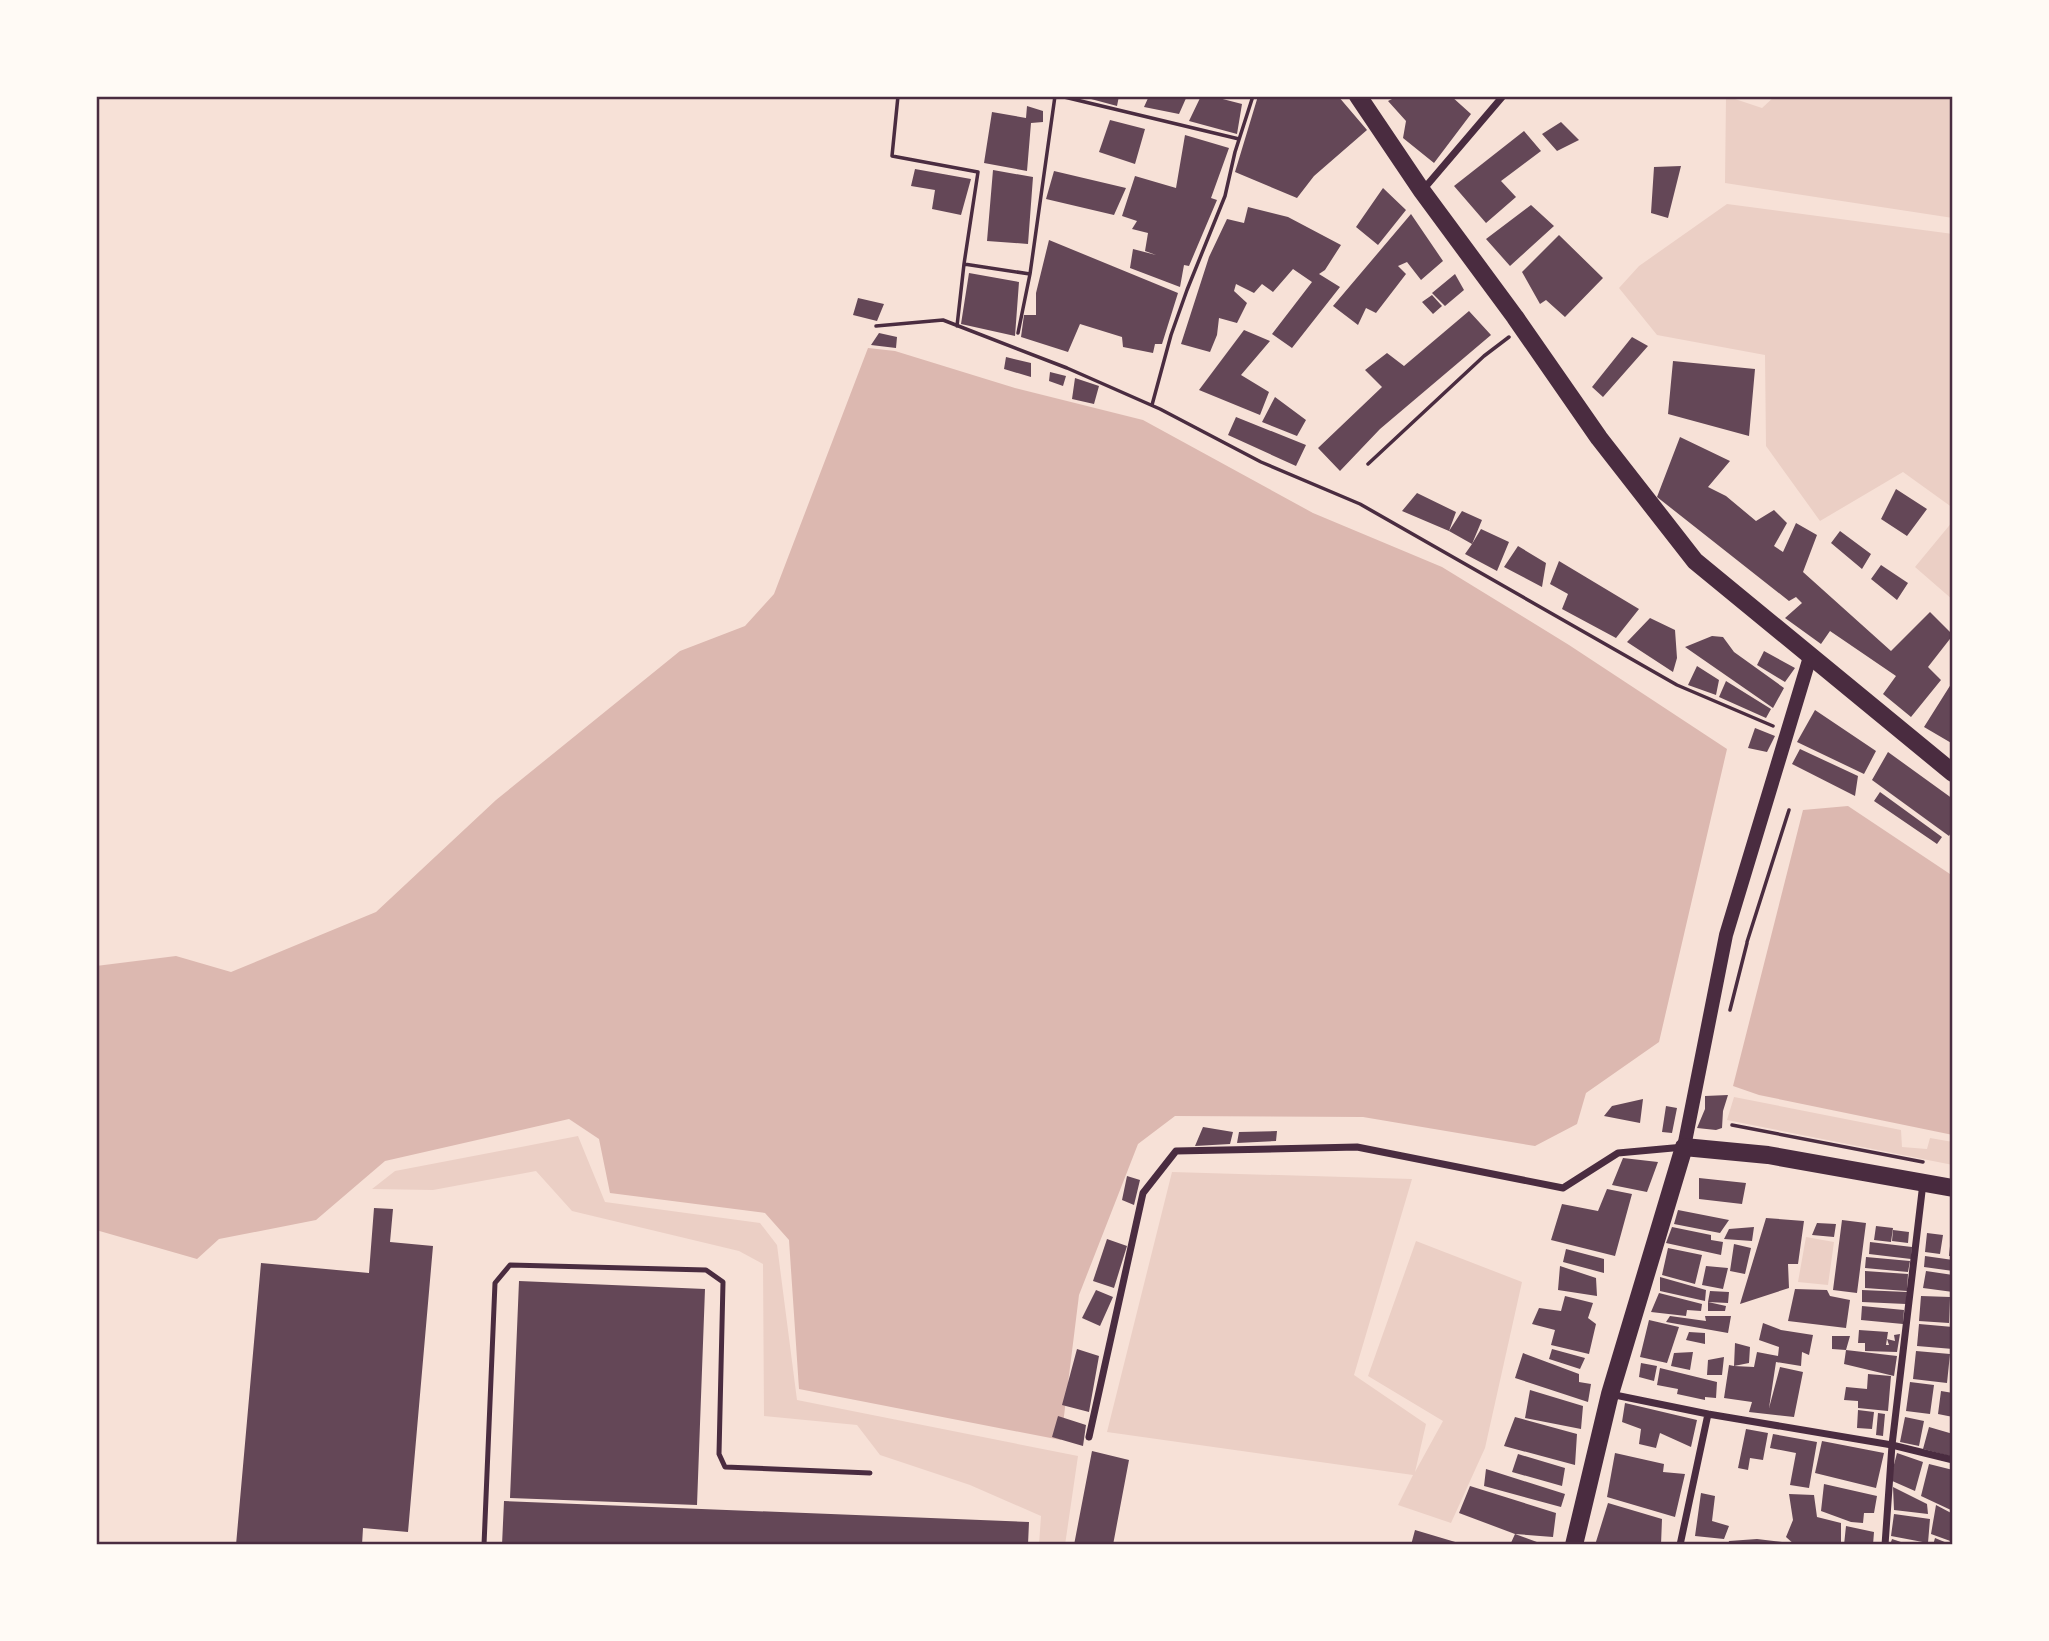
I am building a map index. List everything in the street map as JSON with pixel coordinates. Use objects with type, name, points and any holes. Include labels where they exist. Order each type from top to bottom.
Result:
[{"type":"main road","points":[[1358,96],[1422,191],[1599,438],[1695,561],[1953,773]]},
{"type":"main road","points":[[1574,1545],[1610,1394],[1684,1147],[1726,935],[1810,657]]},
{"type":"main road","points":[[1684,1147],[1768,1155],[1953,1188]]},
{"type":"street","points":[[1422,191],[1503,96]]},
{"type":"street","points":[[1089,1437],[1143,1194],[1176,1151],[1357,1147],[1563,1188],[1618,1153],[1684,1147]]},
{"type":"street","points":[[1885,1545],[1892,1445],[1923,1182]]},
{"type":"street","points":[[1610,1394],[1708,1414],[1892,1445],[1953,1460]]},
{"type":"street","points":[[1680,1545],[1708,1414]]},
{"type":"lane","points":[[484,1545],[495,1283],[510,1265],[706,1270],[723,1282],[719,1454],[725,1468],[870,1473]]},
{"type":"path","points":[[898,96],[892,156],[978,172],[957,326]]},
{"type":"path","points":[[1018,332],[1030,274],[1058,96],[1239,139]]},
{"type":"path","points":[[1152,405],[1187,290],[1225,196],[1253,96]]},
{"type":"path","points":[[964,264],[1030,274]]},
{"type":"path","points":[[876,326],[943,320],[1067,368],[1152,405],[1261,462],[1360,505],[1677,685],[1788,732]]},
{"type":"path","points":[[1368,464],[1484,356],[1522,327]]},
{"type":"path","points":[[1747,943],[1789,810]]},
{"type":"path","points":[[1732,1125],[1927,1163]]},
{"type":"shaded area","points":[[1726,96],[1762,108],[1775,96],[1953,96],[1953,218],[1725,183]]},
{"type":"shaded area","points":[[1727,204],[1953,234],[1953,508],[1903,472],[1820,521],[1766,446],[1765,355],[1657,335],[1619,288],[1639,266]]},
{"type":"shaded area","points":[[868,348],[895,351],[1015,388],[1143,420],[1313,513],[1442,567],[1569,645],[1727,749],[1659,1042],[1586,1093],[1577,1124],[1535,1146],[1363,1117],[1175,1116],[1138,1144],[1079,1295],[1061,1440],[799,1389],[789,1240],[765,1213],[610,1193],[599,1139],[569,1119],[385,1161],[316,1220],[219,1239],[197,1259],[96,1230],[96,966],[176,956],[231,972],[376,912],[496,800],[680,651],[745,626],[774,594]]},
{"type":"shaded area","points":[[1953,521],[1953,600],[1915,567]]},
{"type":"shaded area","points":[[1848,806],[1953,876],[1953,1135],[1759,1095],[1733,1086],[1803,810]]},
{"type":"shaded area","points":[[1734,1097],[1901,1130],[1902,1147],[1927,1149],[1930,1138],[1953,1142],[1953,1165],[1727,1120]]},
{"type":"shaded area","points":[[578,1136],[605,1202],[760,1223],[777,1245],[797,1400],[1078,1456],[1065,1545],[1039,1545],[1041,1516],[970,1485],[880,1455],[857,1425],[764,1416],[763,1264],[739,1251],[572,1211],[536,1171],[433,1190],[372,1189],[395,1171]]},
{"type":"shaded area","points":[[1172,1172],[1412,1179],[1354,1375],[1426,1424],[1415,1472],[1443,1421],[1368,1376],[1416,1241],[1522,1282],[1485,1448],[1451,1523],[1398,1505],[1413,1475],[1107,1432]]},
{"type":"shaded area","points":[[1806,1237],[1834,1242],[1828,1285],[1798,1282]]},
{"type":"building","points":[[1091,96],[1119,96],[1117,106],[1091,99]]},
{"type":"building","points":[[1149,96],[1187,96],[1179,114],[1144,107]]},
{"type":"building","points":[[1201,96],[1242,104],[1237,134],[1189,121]]},
{"type":"building","points":[[1258,96],[1338,96],[1367,130],[1314,176],[1297,198],[1235,172]]},
{"type":"building","points":[[1398,96],[1451,96],[1471,114],[1434,163],[1403,138],[1406,121],[1388,101]]},
{"type":"building","points":[[1027,106],[1043,111],[1043,122],[1031,123],[1027,171],[984,163],[992,112],[1026,118]]},
{"type":"building","points":[[1110,120],[1145,129],[1135,164],[1099,152]]},
{"type":"building","points":[[1561,122],[1579,140],[1557,151],[1542,134]]},
{"type":"building","points":[[1524,131],[1541,151],[1501,181],[1516,197],[1486,223],[1454,186]]},
{"type":"building","points":[[1185,135],[1229,148],[1211,198],[1217,200],[1189,266],[1184,265],[1180,287],[1130,268],[1133,249],[1156,255],[1145,251],[1148,233],[1132,229],[1137,221],[1122,216],[1135,176],[1176,188]]},
{"type":"building","points":[[1681,166],[1668,218],[1651,213],[1654,167]]},
{"type":"building","points":[[915,169],[971,179],[961,215],[932,209],[935,190],[911,186]]},
{"type":"building","points":[[993,170],[1033,177],[1028,244],[987,241]]},
{"type":"building","points":[[1054,171],[1126,188],[1114,215],[1046,199]]},
{"type":"building","points":[[1383,188],[1406,210],[1378,245],[1356,227]]},
{"type":"building","points":[[1531,205],[1554,226],[1510,266],[1486,239]]},
{"type":"building","points":[[1248,207],[1288,217],[1341,245],[1325,270],[1319,274],[1340,287],[1292,348],[1272,334],[1312,282],[1293,269],[1273,292],[1262,284],[1254,293],[1236,284],[1234,291],[1247,303],[1237,323],[1219,318],[1217,335],[1210,352],[1181,344],[1209,257],[1227,219],[1244,223]]},
{"type":"building","points":[[1411,214],[1443,261],[1421,280],[1407,262],[1398,266],[1406,274],[1376,313],[1366,308],[1358,325],[1333,306]]},
{"type":"building","points":[[1559,235],[1603,278],[1565,317],[1546,300],[1540,304],[1522,272]]},
{"type":"building","points":[[1049,240],[1178,293],[1162,344],[1155,344],[1153,353],[1123,347],[1122,337],[1080,324],[1068,352],[1021,337],[1024,315],[1036,315],[1036,293]]},
{"type":"building","points":[[969,273],[1019,282],[1015,336],[961,324]]},
{"type":"building","points":[[1455,274],[1464,290],[1445,306],[1432,293]]},
{"type":"building","points":[[1432,295],[1442,306],[1433,314],[1422,302]]},
{"type":"building","points":[[858,298],[884,304],[877,321],[853,315]]},
{"type":"building","points":[[1469,311],[1491,335],[1380,429],[1340,471],[1318,448],[1382,387],[1365,370],[1387,353],[1404,366]]},
{"type":"building","points":[[1244,330],[1270,341],[1241,375],[1269,392],[1260,415],[1199,390]]},
{"type":"building","points":[[879,333],[897,337],[896,348],[871,345]]},
{"type":"building","points":[[1632,337],[1648,346],[1603,397],[1592,387]]},
{"type":"building","points":[[1006,357],[1031,363],[1031,377],[1004,369]]},
{"type":"building","points":[[1673,361],[1755,369],[1749,436],[1668,414]]},
{"type":"building","points":[[1050,372],[1066,376],[1063,386],[1049,381]]},
{"type":"building","points":[[1075,378],[1099,386],[1094,404],[1072,399]]},
{"type":"building","points":[[1275,397],[1306,420],[1297,436],[1262,422]]},
{"type":"building","points":[[1236,417],[1306,445],[1296,466],[1228,435]]},
{"type":"building","points":[[1680,437],[1730,461],[1708,487],[1726,496],[1756,521],[1774,510],[1787,523],[1774,546],[1783,552],[1796,523],[1817,535],[1803,572],[1891,651],[1930,612],[1953,635],[1928,667],[1941,680],[1911,717],[1883,694],[1896,676],[1830,631],[1821,644],[1785,618],[1802,603],[1796,597],[1789,601],[1657,497]]},
{"type":"building","points":[[1896,489],[1927,509],[1907,536],[1881,519]]},
{"type":"building","points":[[1417,493],[1456,512],[1449,531],[1402,511]]},
{"type":"building","points":[[1462,511],[1482,520],[1472,544],[1449,531]]},
{"type":"building","points":[[1481,529],[1509,542],[1497,571],[1465,554]]},
{"type":"building","points":[[1840,531],[1871,554],[1862,569],[1831,543]]},
{"type":"building","points":[[1518,546],[1546,563],[1542,587],[1504,567]]},
{"type":"building","points":[[1559,561],[1639,609],[1616,638],[1562,609],[1568,594],[1550,584]]},
{"type":"building","points":[[1881,565],[1908,583],[1897,600],[1871,579]]},
{"type":"building","points":[[1650,618],[1675,630],[1677,658],[1673,672],[1627,642]]},
{"type":"building","points":[[1712,636],[1723,637],[1734,652],[1784,688],[1773,708],[1685,647]]},
{"type":"building","points":[[1764,651],[1795,668],[1785,682],[1757,665]]},
{"type":"building","points":[[1697,666],[1719,680],[1716,695],[1688,685]]},
{"type":"building","points":[[1726,681],[1771,709],[1766,718],[1719,697]]},
{"type":"building","points":[[1953,681],[1953,744],[1924,727]]},
{"type":"building","points":[[1815,710],[1876,751],[1864,774],[1797,742]]},
{"type":"building","points":[[1755,728],[1775,736],[1767,752],[1748,748]]},
{"type":"building","points":[[1800,749],[1858,776],[1855,796],[1792,764]]},
{"type":"building","points":[[1888,752],[1953,799],[1953,829],[1949,836],[1872,780]]},
{"type":"building","points":[[1880,792],[1942,837],[1937,844],[1874,801]]},
{"type":"building","points":[[1728,1095],[1722,1128],[1697,1128],[1705,1109],[1705,1096]]},
{"type":"building","points":[[1643,1099],[1640,1123],[1604,1116],[1612,1106]]},
{"type":"building","points":[[1666,1106],[1677,1108],[1672,1133],[1662,1132]]},
{"type":"building","points":[[1203,1127],[1233,1132],[1230,1144],[1195,1146]]},
{"type":"building","points":[[1277,1131],[1276,1141],[1237,1143],[1239,1132]]},
{"type":"building","points":[[1623,1158],[1658,1162],[1647,1192],[1612,1185]]},
{"type":"building","points":[[1127,1176],[1140,1180],[1134,1205],[1122,1200]]},
{"type":"building","points":[[1699,1178],[1746,1183],[1742,1204],[1699,1199]]},
{"type":"building","points":[[1607,1189],[1632,1194],[1615,1256],[1551,1240],[1562,1204],[1598,1211]]},
{"type":"building","points":[[374,1208],[393,1209],[390,1242],[433,1246],[408,1532],[363,1528],[362,1545],[236,1545],[261,1263],[369,1273]]},
{"type":"building","points":[[1678,1210],[1729,1220],[1720,1233],[1674,1224]]},
{"type":"building","points":[[1766,1218],[1804,1221],[1798,1264],[1788,1264],[1789,1288],[1740,1304]]},
{"type":"building","points":[[1842,1220],[1866,1223],[1857,1293],[1833,1290]]},
{"type":"building","points":[[1817,1223],[1836,1224],[1834,1237],[1812,1235]]},
{"type":"building","points":[[1876,1226],[1893,1228],[1891,1242],[1874,1240]]},
{"type":"building","points":[[1672,1227],[1711,1235],[1711,1240],[1723,1242],[1721,1255],[1666,1243]]},
{"type":"building","points":[[1754,1227],[1752,1241],[1724,1239],[1729,1229]]},
{"type":"building","points":[[1893,1230],[1909,1232],[1908,1243],[1892,1241]]},
{"type":"building","points":[[1927,1233],[1943,1235],[1940,1254],[1925,1252]]},
{"type":"building","points":[[1951,1236],[1953,1256],[1949,1256]]},
{"type":"building","points":[[1107,1239],[1127,1246],[1114,1288],[1093,1281]]},
{"type":"building","points":[[1870,1242],[1912,1247],[1911,1259],[1869,1254]]},
{"type":"building","points":[[1734,1244],[1751,1248],[1745,1274],[1730,1271]]},
{"type":"building","points":[[1668,1248],[1702,1255],[1695,1284],[1662,1275]]},
{"type":"building","points":[[1566,1249],[1604,1259],[1604,1273],[1563,1262]]},
{"type":"building","points":[[1925,1256],[1953,1260],[1953,1271],[1924,1267]]},
{"type":"building","points":[[1866,1257],[1910,1261],[1908,1272],[1865,1268]]},
{"type":"building","points":[[1560,1266],[1596,1278],[1597,1296],[1558,1290]]},
{"type":"building","points":[[1706,1266],[1728,1268],[1723,1289],[1702,1285]]},
{"type":"building","points":[[1865,1271],[1908,1274],[1907,1291],[1865,1288]]},
{"type":"building","points":[[1926,1271],[1953,1275],[1953,1292],[1923,1288]]},
{"type":"building","points":[[1660,1277],[1706,1290],[1705,1301],[1660,1291]]},
{"type":"building","points":[[519,1281],[705,1289],[697,1505],[510,1498]]},
{"type":"building","points":[[1795,1289],[1827,1290],[1830,1296],[1850,1300],[1846,1328],[1788,1321]]},
{"type":"building","points":[[1096,1290],[1113,1297],[1100,1326],[1082,1318]]},
{"type":"building","points":[[1862,1290],[1907,1292],[1906,1304],[1862,1302]]},
{"type":"building","points":[[1710,1291],[1729,1292],[1728,1303],[1708,1302]]},
{"type":"building","points":[[1659,1293],[1702,1304],[1701,1311],[1687,1310],[1686,1316],[1651,1312]]},
{"type":"building","points":[[1565,1296],[1593,1303],[1588,1318],[1596,1324],[1589,1354],[1551,1345],[1555,1330],[1532,1324],[1539,1308],[1561,1311]]},
{"type":"building","points":[[1921,1296],[1950,1297],[1949,1323],[1919,1321]]},
{"type":"building","points":[[1708,1302],[1726,1306],[1725,1311],[1708,1311]]},
{"type":"building","points":[[1862,1306],[1904,1310],[1903,1324],[1861,1320]]},
{"type":"building","points":[[1670,1316],[1706,1321],[1705,1316],[1731,1316],[1728,1333],[1666,1322]]},
{"type":"building","points":[[1649,1320],[1679,1327],[1667,1363],[1640,1357]]},
{"type":"building","points":[[1763,1323],[1781,1330],[1813,1335],[1809,1355],[1802,1352],[1801,1366],[1776,1362],[1769,1408],[1780,1367],[1803,1372],[1794,1417],[1749,1412],[1752,1402],[1724,1398],[1729,1365],[1754,1367],[1757,1352],[1778,1356],[1779,1347],[1759,1340]]},
{"type":"building","points":[[1919,1324],[1953,1327],[1953,1349],[1917,1346]]},
{"type":"building","points":[[1859,1330],[1888,1332],[1886,1345],[1889,1345],[1887,1339],[1895,1341],[1894,1335],[1900,1334],[1897,1352],[1865,1351],[1865,1343],[1858,1343]]},
{"type":"building","points":[[1689,1332],[1705,1333],[1705,1344],[1686,1340]]},
{"type":"building","points":[[1832,1336],[1850,1336],[1846,1350],[1832,1349]]},
{"type":"building","points":[[1735,1343],[1750,1347],[1749,1363],[1734,1366]]},
{"type":"building","points":[[1077,1349],[1099,1356],[1089,1412],[1062,1405]]},
{"type":"building","points":[[1552,1349],[1585,1358],[1580,1369],[1549,1359]]},
{"type":"building","points":[[1846,1350],[1897,1356],[1894,1376],[1844,1364]]},
{"type":"building","points":[[1916,1351],[1950,1354],[1947,1383],[1913,1379]]},
{"type":"building","points":[[1693,1352],[1690,1370],[1671,1366],[1674,1353]]},
{"type":"building","points":[[1523,1353],[1579,1374],[1579,1382],[1591,1384],[1588,1402],[1515,1378]]},
{"type":"building","points":[[1724,1357],[1722,1375],[1707,1375],[1708,1360]]},
{"type":"building","points":[[1641,1363],[1657,1366],[1654,1381],[1639,1377]]},
{"type":"building","points":[[1660,1368],[1717,1382],[1716,1398],[1705,1397],[1705,1400],[1677,1394],[1678,1389],[1657,1385]]},
{"type":"building","points":[[1868,1374],[1891,1376],[1888,1411],[1858,1408],[1858,1401],[1844,1400],[1846,1387],[1867,1389]]},
{"type":"building","points":[[1910,1382],[1934,1385],[1930,1414],[1906,1411]]},
{"type":"building","points":[[1530,1390],[1583,1406],[1581,1429],[1525,1418]]},
{"type":"building","points":[[1941,1391],[1953,1393],[1953,1417],[1938,1414]]},
{"type":"building","points":[[1625,1403],[1697,1420],[1691,1447],[1660,1433],[1656,1448],[1639,1444],[1641,1429],[1622,1422]]},
{"type":"building","points":[[1858,1410],[1874,1412],[1872,1429],[1857,1428]]},
{"type":"building","points":[[1878,1413],[1885,1414],[1883,1436],[1876,1435]]},
{"type":"building","points":[[1058,1416],[1086,1425],[1083,1446],[1052,1437]]},
{"type":"building","points":[[1515,1417],[1577,1434],[1575,1465],[1504,1446]]},
{"type":"building","points":[[1905,1417],[1924,1421],[1919,1446],[1900,1442]]},
{"type":"building","points":[[1929,1427],[1953,1434],[1953,1457],[1923,1449]]},
{"type":"building","points":[[1746,1429],[1768,1433],[1763,1460],[1750,1458],[1748,1470],[1738,1468]]},
{"type":"building","points":[[1773,1434],[1817,1442],[1809,1488],[1790,1485],[1796,1453],[1770,1448]]},
{"type":"building","points":[[1822,1441],[1884,1453],[1876,1488],[1815,1473]]},
{"type":"building","points":[[1092,1451],[1129,1460],[1113,1545],[1074,1545]]},
{"type":"building","points":[[1615,1453],[1664,1464],[1663,1472],[1685,1474],[1675,1517],[1607,1497]]},
{"type":"building","points":[[1897,1453],[1923,1462],[1915,1491],[1890,1480]]},
{"type":"building","points":[[1518,1454],[1565,1468],[1562,1486],[1512,1472]]},
{"type":"building","points":[[1929,1464],[1953,1470],[1953,1511],[1921,1496]]},
{"type":"building","points":[[1486,1469],[1565,1494],[1561,1507],[1484,1486]]},
{"type":"building","points":[[1824,1484],[1877,1496],[1874,1513],[1864,1513],[1863,1523],[1851,1522],[1821,1511]]},
{"type":"building","points":[[1470,1486],[1556,1513],[1553,1537],[1515,1534],[1459,1513]]},
{"type":"building","points":[[1893,1487],[1927,1504],[1928,1514],[1894,1510]]},
{"type":"building","points":[[1701,1493],[1715,1496],[1712,1521],[1729,1526],[1724,1539],[1695,1536]]},
{"type":"building","points":[[1789,1494],[1814,1495],[1817,1517],[1841,1523],[1841,1545],[1795,1545],[1786,1537],[1793,1520]]},
{"type":"building","points":[[504,1501],[1029,1522],[1028,1545],[502,1545]]},
{"type":"building","points":[[1608,1503],[1662,1519],[1661,1545],[1595,1545]]},
{"type":"building","points":[[1936,1505],[1953,1514],[1953,1542],[1931,1534]]},
{"type":"building","points":[[1894,1514],[1930,1519],[1928,1543],[1891,1536]]},
{"type":"building","points":[[1846,1526],[1874,1532],[1873,1545],[1844,1545]]},
{"type":"building","points":[[1415,1530],[1462,1544],[1462,1545],[1411,1545]]},
{"type":"building","points":[[1515,1534],[1545,1545],[1510,1545]]},
{"type":"building","points":[[1935,1538],[1952,1545],[1933,1545]]},
{"type":"building","points":[[1757,1539],[1782,1542],[1784,1545],[1728,1545],[1729,1541]]},
{"type":"building","points":[[1892,1539],[1907,1544],[1907,1545],[1890,1545]]}]
